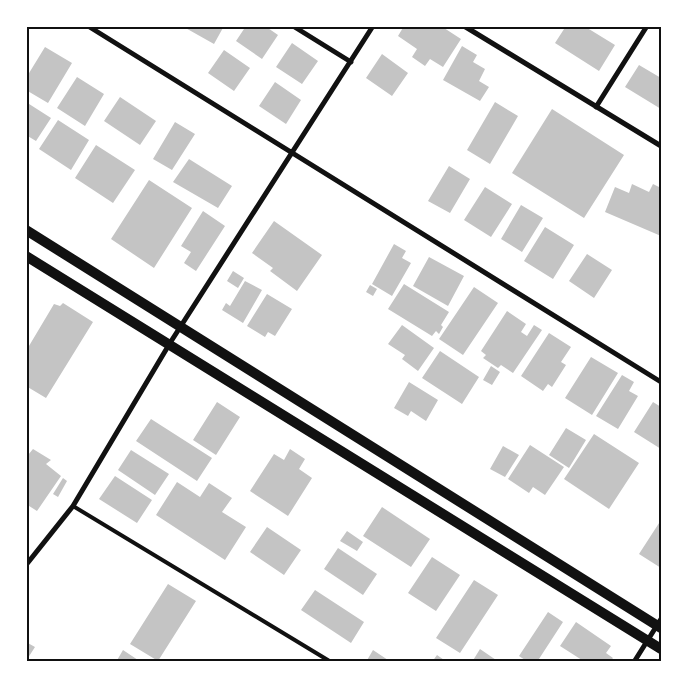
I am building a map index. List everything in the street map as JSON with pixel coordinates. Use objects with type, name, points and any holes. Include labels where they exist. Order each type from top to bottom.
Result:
[{"type":"main road","points":[[26,230],[660,624]]},
{"type":"main road","points":[[26,256],[170,343],[661,649]]},
{"type":"street","points":[[88,26],[661,382]]},
{"type":"street","points":[[293,26],[351,62]]},
{"type":"street","points":[[26,565],[73,506],[180,327],[293,154],[373,26]]},
{"type":"street","points":[[464,26],[661,146]]},
{"type":"street","points":[[596,107],[647,26]]},
{"type":"street","points":[[634,662],[660,624]]},
{"type":"lane","points":[[73,506],[331,662]]},
{"type":"building","points":[[182,26],[224,26],[214,44]]},
{"type":"building","points":[[246,26],[265,26],[278,35],[262,59],[236,41]]},
{"type":"building","points":[[404,26],[441,26],[461,39],[443,67],[430,59],[425,66],[412,57],[417,49],[398,36]]},
{"type":"building","points":[[566,26],[584,26],[615,45],[599,71],[555,43]]},
{"type":"building","points":[[292,43],[318,61],[302,84],[276,67]]},
{"type":"building","points":[[462,46],[477,55],[473,62],[485,69],[479,81],[489,87],[480,101],[443,80]]},
{"type":"building","points":[[45,47],[72,63],[48,103],[26,90],[26,78]]},
{"type":"building","points":[[224,50],[250,68],[234,91],[208,73]]},
{"type":"building","points":[[382,54],[408,73],[392,96],[366,78]]},
{"type":"building","points":[[639,65],[661,78],[661,109],[625,87]]},
{"type":"building","points":[[77,77],[104,94],[85,126],[57,108]]},
{"type":"building","points":[[275,82],[301,100],[286,124],[259,106]]},
{"type":"building","points":[[120,97],[156,121],[140,145],[104,121]]},
{"type":"building","points":[[26,102],[51,118],[36,141],[26,135]]},
{"type":"building","points":[[495,102],[518,116],[490,164],[467,150]]},
{"type":"building","points":[[552,109],[624,155],[584,218],[512,173]]},
{"type":"building","points":[[58,120],[89,140],[71,170],[39,149]]},
{"type":"building","points":[[175,122],[195,134],[172,170],[153,159]]},
{"type":"building","points":[[96,145],[135,170],[113,203],[75,178]]},
{"type":"building","points":[[189,159],[232,186],[218,208],[173,182]]},
{"type":"building","points":[[449,166],[470,179],[450,213],[428,201]]},
{"type":"building","points":[[149,180],[192,208],[154,268],[111,239]]},
{"type":"building","points":[[632,184],[649,192],[653,184],[661,188],[661,236],[605,212],[615,187],[629,193]]},
{"type":"building","points":[[485,187],[512,204],[491,237],[464,220]]},
{"type":"building","points":[[521,205],[543,218],[522,252],[501,239]]},
{"type":"building","points":[[203,211],[225,226],[196,271],[184,263],[191,252],[181,246]]},
{"type":"building","points":[[274,221],[322,255],[297,291],[270,271],[273,268],[252,253]]},
{"type":"building","points":[[545,227],[574,245],[553,279],[524,261]]},
{"type":"building","points":[[394,244],[406,251],[402,258],[411,263],[392,296],[372,284]]},
{"type":"building","points":[[587,254],[612,270],[594,298],[569,281]]},
{"type":"building","points":[[429,257],[464,276],[448,306],[413,286]]},
{"type":"building","points":[[233,271],[244,278],[238,288],[227,281]]},
{"type":"building","points":[[245,281],[262,290],[243,323],[222,310],[226,303],[230,306]]},
{"type":"building","points":[[404,284],[449,312],[441,325],[443,327],[439,334],[436,331],[432,336],[388,309]]},
{"type":"building","points":[[370,285],[377,289],[373,296],[366,292]]},
{"type":"building","points":[[474,287],[498,303],[463,355],[439,339]]},
{"type":"building","points":[[267,294],[292,309],[275,336],[268,332],[265,337],[247,326]]},
{"type":"building","points":[[63,303],[93,322],[46,398],[26,386],[26,351],[54,304],[60,306]]},
{"type":"building","points":[[507,311],[526,324],[521,332],[527,336],[534,325],[542,330],[513,373],[501,365],[498,368],[483,358],[486,355],[481,351]]},
{"type":"building","points":[[402,325],[434,348],[418,371],[402,359],[405,355],[388,344]]},
{"type":"building","points":[[549,333],[571,347],[561,362],[566,365],[552,387],[548,384],[543,391],[521,376]]},
{"type":"building","points":[[440,351],[479,377],[462,404],[422,378]]},
{"type":"building","points":[[591,357],[618,373],[592,415],[565,398]]},
{"type":"building","points":[[491,366],[500,372],[492,385],[483,380]]},
{"type":"building","points":[[622,375],[634,382],[629,391],[638,396],[618,429],[596,416]]},
{"type":"building","points":[[409,382],[438,400],[426,421],[411,411],[408,416],[394,408]]},
{"type":"building","points":[[217,402],[240,417],[216,455],[193,440]]},
{"type":"building","points":[[653,402],[661,407],[661,449],[634,432]]},
{"type":"building","points":[[151,419],[212,458],[197,481],[136,441]]},
{"type":"building","points":[[566,428],[586,440],[569,468],[549,455]]},
{"type":"building","points":[[594,434],[639,463],[609,509],[564,479]]},
{"type":"building","points":[[530,445],[564,467],[545,495],[533,487],[529,493],[508,479]]},
{"type":"building","points":[[503,446],[519,455],[505,477],[490,469]]},
{"type":"building","points":[[33,449],[51,460],[46,464],[61,476],[37,511],[26,504],[26,454],[28,455]]},
{"type":"building","points":[[290,449],[305,459],[299,469],[312,478],[288,516],[250,491],[274,454],[284,460]]},
{"type":"building","points":[[131,450],[169,474],[155,495],[118,470]]},
{"type":"building","points":[[115,476],[152,500],[137,523],[99,499]]},
{"type":"building","points":[[63,478],[67,481],[58,497],[53,494]]},
{"type":"building","points":[[177,482],[200,497],[209,483],[232,498],[222,512],[246,527],[225,560],[156,515]]},
{"type":"building","points":[[382,507],[430,539],[411,567],[363,536]]},
{"type":"building","points":[[661,520],[661,568],[639,554]]},
{"type":"building","points":[[267,527],[301,550],[284,575],[250,552]]},
{"type":"building","points":[[347,531],[363,542],[357,551],[340,541]]},
{"type":"building","points":[[338,548],[377,574],[363,595],[324,569]]},
{"type":"building","points":[[432,557],[460,575],[436,611],[408,593]]},
{"type":"building","points":[[474,580],[498,595],[460,653],[436,638]]},
{"type":"building","points":[[168,584],[196,601],[158,661],[130,644]]},
{"type":"building","points":[[315,590],[364,622],[351,643],[301,610]]},
{"type":"building","points":[[548,612],[563,622],[537,662],[528,662],[519,656]]},
{"type":"building","points":[[576,622],[611,646],[606,653],[613,658],[610,662],[585,662],[560,646]]},
{"type":"building","points":[[26,642],[35,647],[26,661]]},
{"type":"building","points":[[480,649],[499,662],[472,662]]},
{"type":"building","points":[[123,650],[141,662],[116,662]]},
{"type":"building","points":[[373,650],[391,662],[366,662]]},
{"type":"building","points":[[437,655],[447,662],[432,662]]}]
